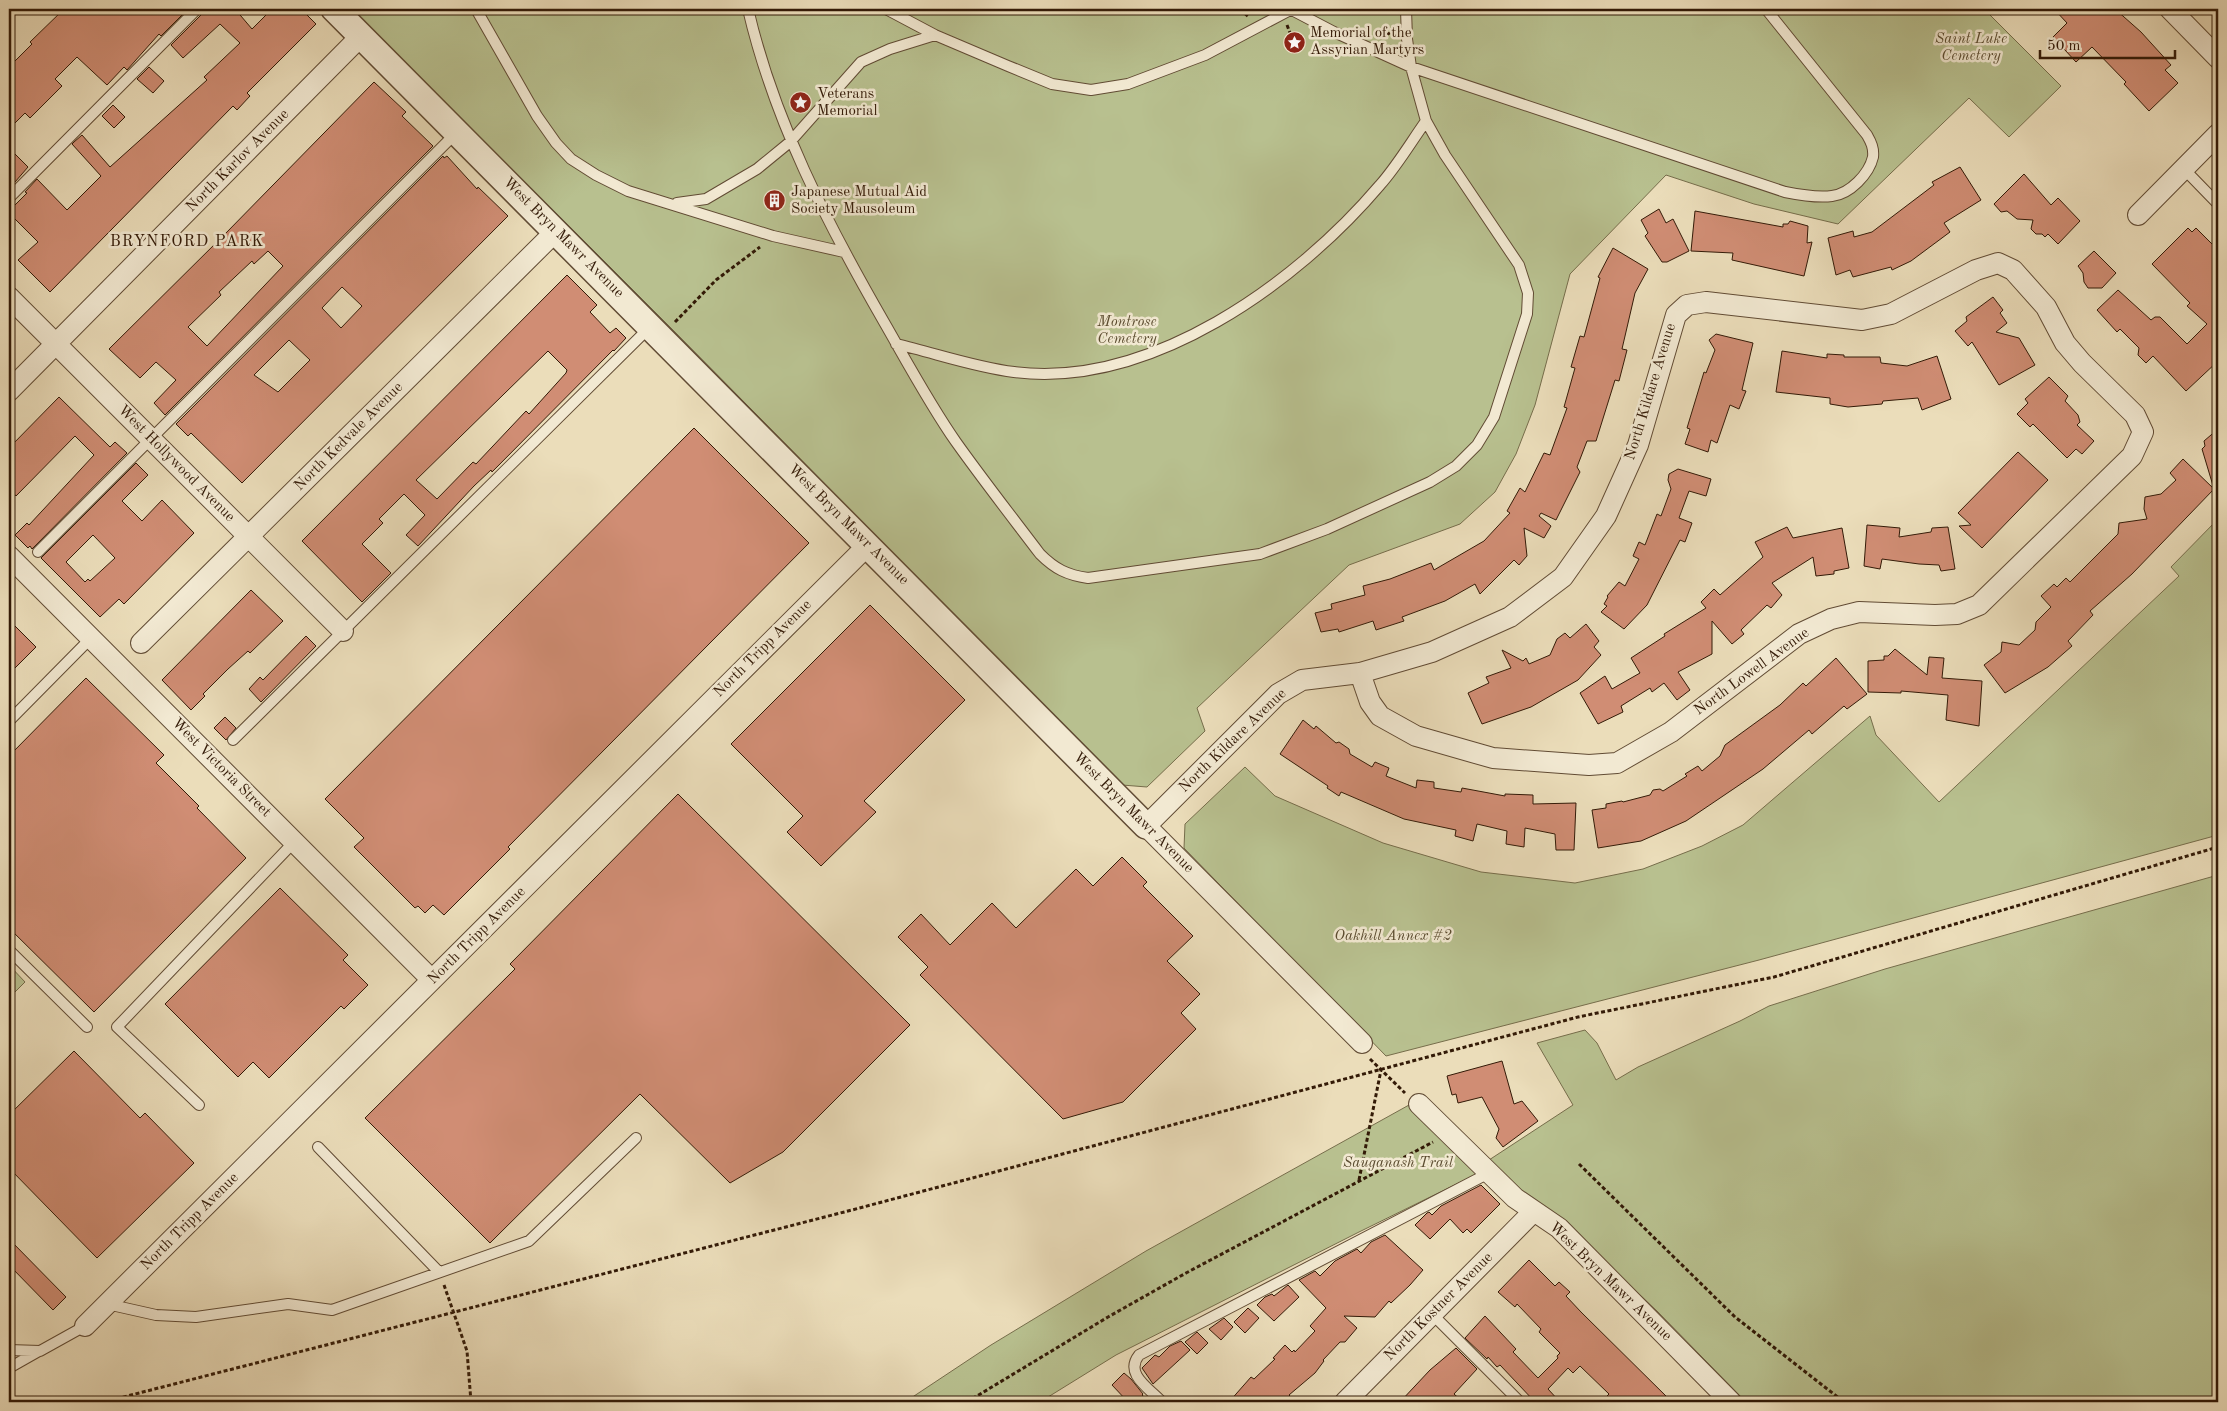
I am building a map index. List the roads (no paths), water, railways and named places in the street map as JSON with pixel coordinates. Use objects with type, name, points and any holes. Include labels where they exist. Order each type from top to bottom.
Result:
[{"type":"street","name":"West Bryn Mawr Avenue","points":[[334,9],[1362,1042]]},
{"type":"street","points":[[2170,9],[2218,58]]},
{"type":"street","name":"North Karlov Avenue","points":[[9,391],[361,36]]},
{"type":"street","points":[[2138,215],[2218,134]]},
{"type":"street","name":"North Kedvale Avenue","points":[[141,643],[556,231]]},
{"type":"street","name":"North Kildare Avenue","points":[[1146,826],[1278,694],[1302,680],[1360,673],[1432,652],[1510,617],[1563,577],[1606,516],[1638,444],[1676,315],[1687,306],[1706,302],[1862,320],[1891,314],[1976,270],[1998,263],[2013,270],[2046,307],[2065,344],[2135,415],[2143,432]]},
{"type":"street","name":"West Hollywood Avenue","points":[[9,298],[343,631]]},
{"type":"street","name":"North Lowell Avenue","points":[[1360,673],[1370,702],[1380,716],[1416,736],[1493,758],[1589,765],[1617,763],[1671,732],[1800,634],[1831,619],[1858,612],[1935,616],[1957,614],[1979,605],[2132,456],[2143,432]]},
{"type":"street","name":"North Tripp Avenue","points":[[85,1326],[868,545]]},
{"type":"street","name":"West Victoria Street","points":[[9,556],[432,980]]},
{"type":"street","name":"West Bryn Mawr Avenue","points":[[1413,1100],[1515,1198],[1559,1228],[1731,1402]]},
{"type":"street","name":"North Kostner Avenue","points":[[1345,1402],[1534,1211]]},
{"type":"lane","points":[[9,198],[197,9]]},
{"type":"lane","points":[[476,9],[537,116],[556,143],[571,159],[596,175],[628,191],[773,236],[844,252]]},
{"type":"lane","points":[[748,9],[757,46],[790,142],[844,252],[896,344],[955,441],[1040,554],[1054,568],[1071,576],[1088,578],[1260,554],[1327,529],[1430,482],[1456,466],[1477,445],[1494,416],[1527,314],[1528,293],[1520,265],[1455,171],[1426,121],[1411,67],[1406,9]]},
{"type":"lane","points":[[886,9],[935,35],[1052,84],[1091,90],[1128,84],[1205,55],[1291,9],[1365,47],[1411,67],[1785,192],[1834,196],[1848,190],[1858,182],[1873,157],[1873,146],[1867,135],[1766,9]]},
{"type":"lane","points":[[674,204],[706,198],[757,169],[790,142],[861,62],[890,49],[935,35]]},
{"type":"lane","points":[[896,344],[1015,372],[1064,372],[1112,367],[1158,351],[1216,324],[1280,280],[1334,234],[1381,185],[1426,121]]},
{"type":"lane","points":[[38,552],[457,132]]},
{"type":"lane","points":[[2184,169],[2218,204]]},
{"type":"lane","points":[[233,740],[343,631],[656,331]]},
{"type":"lane","points":[[9,721],[91,638]]},
{"type":"lane","points":[[199,1105],[117,1027],[294,842]]},
{"type":"lane","points":[[9,950],[87,1027]]},
{"type":"lane","points":[[107,1304],[156,1315],[196,1317],[288,1304],[332,1310],[529,1241],[636,1138]]},
{"type":"lane","points":[[318,1147],[440,1272]]},
{"type":"lane","points":[[1162,1402],[1137,1377],[1133,1370],[1134,1362],[1139,1355],[1490,1173]]},
{"type":"lane","points":[[1432,1314],[1520,1402]]},
{"type":"lane","points":[[9,1368],[85,1326]]},
{"type":"lane","points":[[9,1350],[40,1350]]},
{"type":"place","name":"Memorial of the Assyrian Martyrs","points":[[1294,42]]},
{"type":"place","name":"Veterans Memorial","points":[[801,103]]},
{"type":"place","name":"Japanese Mutual Aid Society Mausoleum","points":[[775,201]]},
{"type":"district","name":"BRYNFORD PARK","points":[[187,242]]},
{"type":"park label","name":"Saint Luke Cemetery","points":[[1971,48]]},
{"type":"park label","name":"Montrose Cemetery","points":[[1127,330]]},
{"type":"park label","name":"Oakhill Annex #2","points":[[1393,936]]},
{"type":"park label","name":"Sauganash Trail","points":[[1398,1163]]}]
